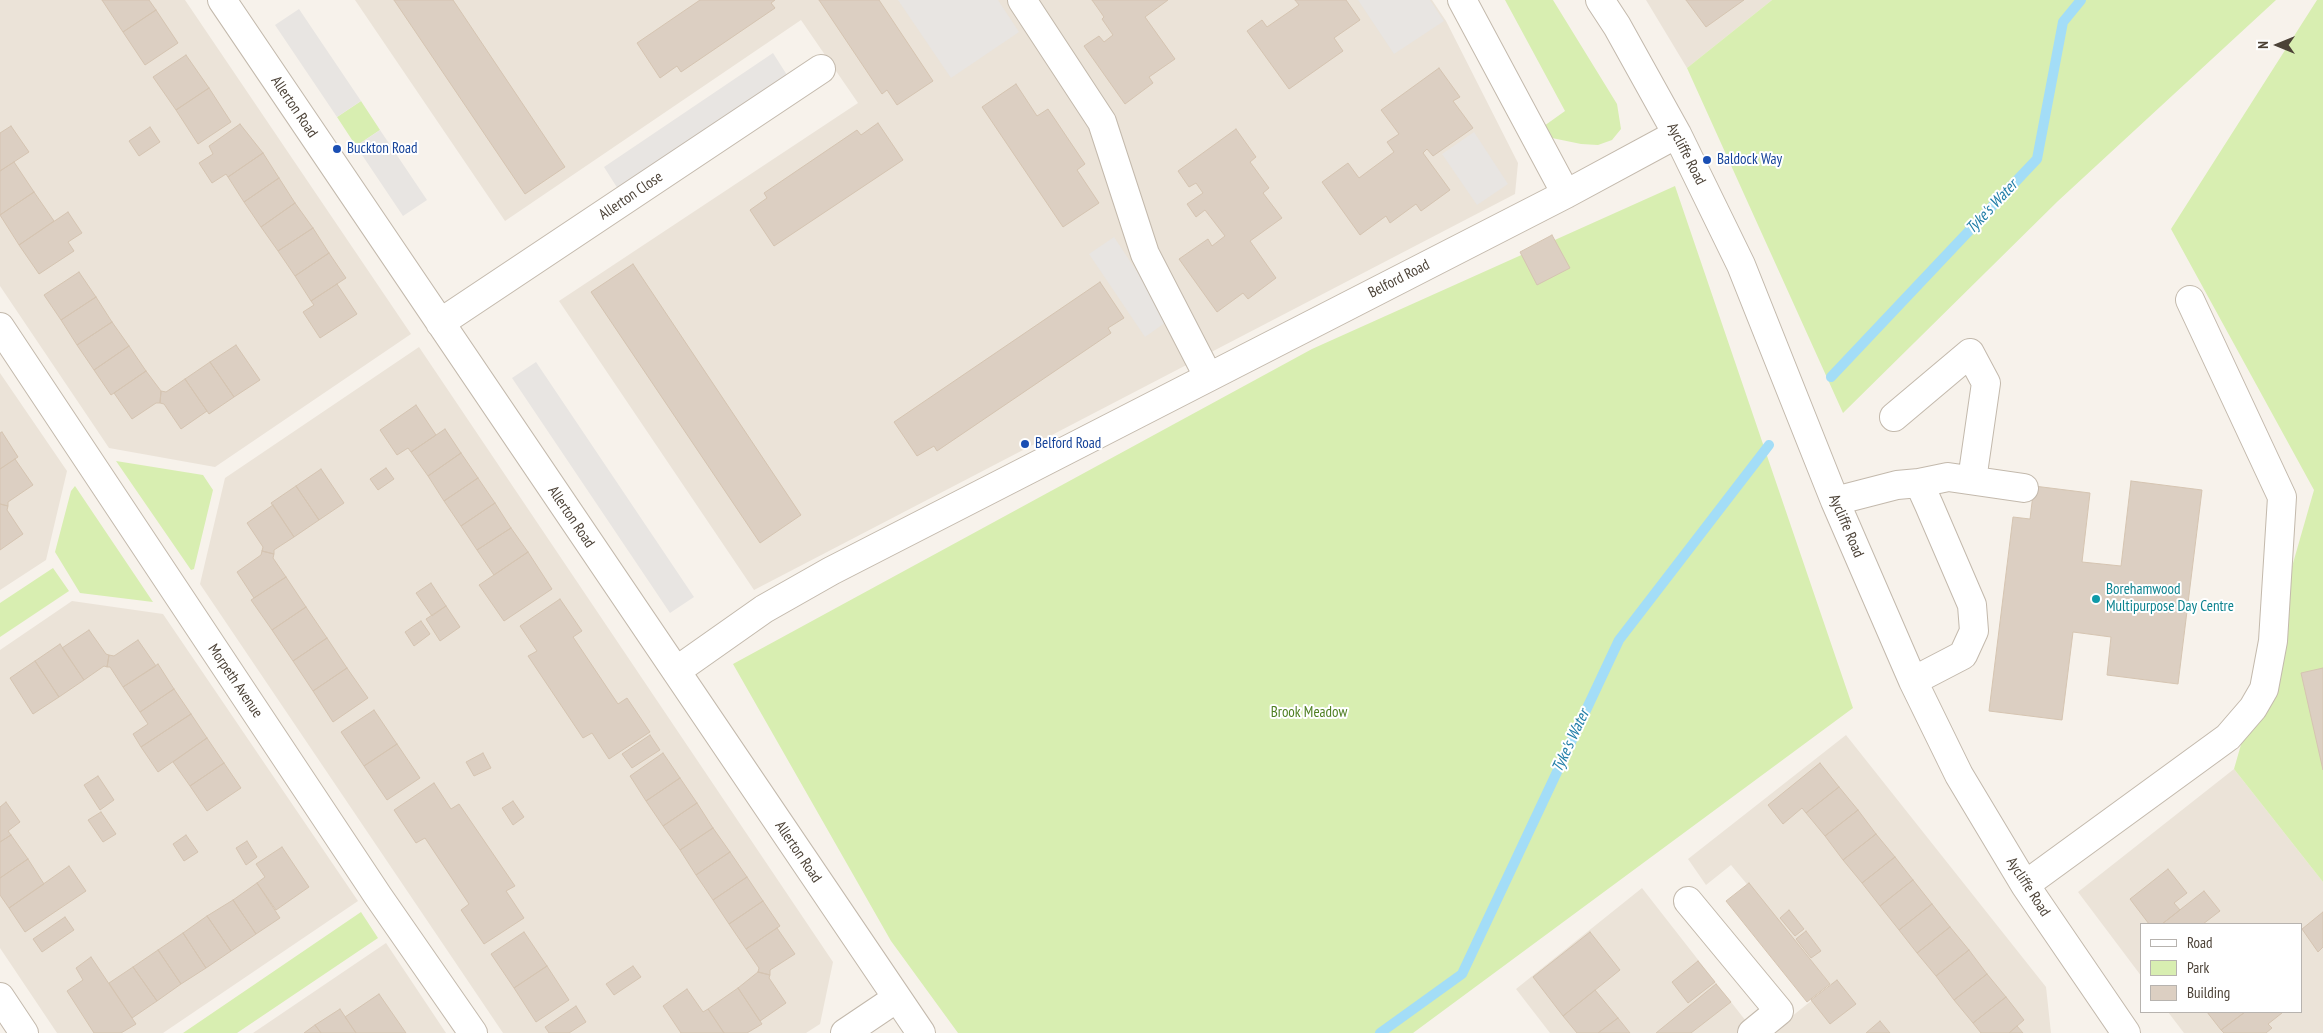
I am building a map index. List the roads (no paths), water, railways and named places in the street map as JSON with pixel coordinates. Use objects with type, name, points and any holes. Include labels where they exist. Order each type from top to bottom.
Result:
[{"type":"street","name":"Allerton Road","points":[[222,0],[921,1033]]},
{"type":"street","points":[[1022,0],[1102,122],[1145,254],[1208,376]]},
{"type":"street","points":[[1462,0],[1566,194]]},
{"type":"street","name":"Aycliffe Road","points":[[1600,0],[1617,26],[1676,134],[1741,265],[1835,501],[1913,682],[1959,775],[2025,885],[2126,1033]]},
{"type":"street","name":"Allerton Close","points":[[440,323],[821,69]]},
{"type":"street","name":"Belford Road","points":[[676,671],[764,610],[831,572],[1208,376],[1566,194],[1676,134]]},
{"type":"street","points":[[2025,885],[2228,737],[2253,708],[2264,689],[2273,641],[2282,497],[2190,300]]},
{"type":"street","name":"Morpeth Avenue","points":[[0,327],[373,888],[473,1033]]},
{"type":"street","points":[[1894,416],[1970,353],[1986,383],[1972,480]]},
{"type":"street","points":[[1835,501],[1897,485],[1948,477],[2024,488]]},
{"type":"street","points":[[1913,682],[1963,655],[1974,631],[1972,606],[1919,483]]},
{"type":"street","points":[[1688,902],[1779,1011],[1752,1033]]},
{"type":"street","points":[[0,997],[24,1033]]},
{"type":"street","points":[[845,1033],[897,998]]},
{"type":"waterway","name":"Tyke's Water","points":[[1831,377],[2037,159],[2063,22],[2081,0]]},
{"type":"waterway","name":"Tyke's Water","points":[[1380,1033],[1462,974],[1619,640],[1769,445]]},
{"type":"place","name":"Buckton Road","points":[[337,149]]},
{"type":"place","name":"Baldock Way","points":[[1707,160]]},
{"type":"place","name":"Belford Road","points":[[1025,444]]},
{"type":"place","name":"Borehamwood Multipurpose Day Centre","points":[[2096,599]]},
{"type":"park label","name":"Brook Meadow","points":[[1309,713]]}]
